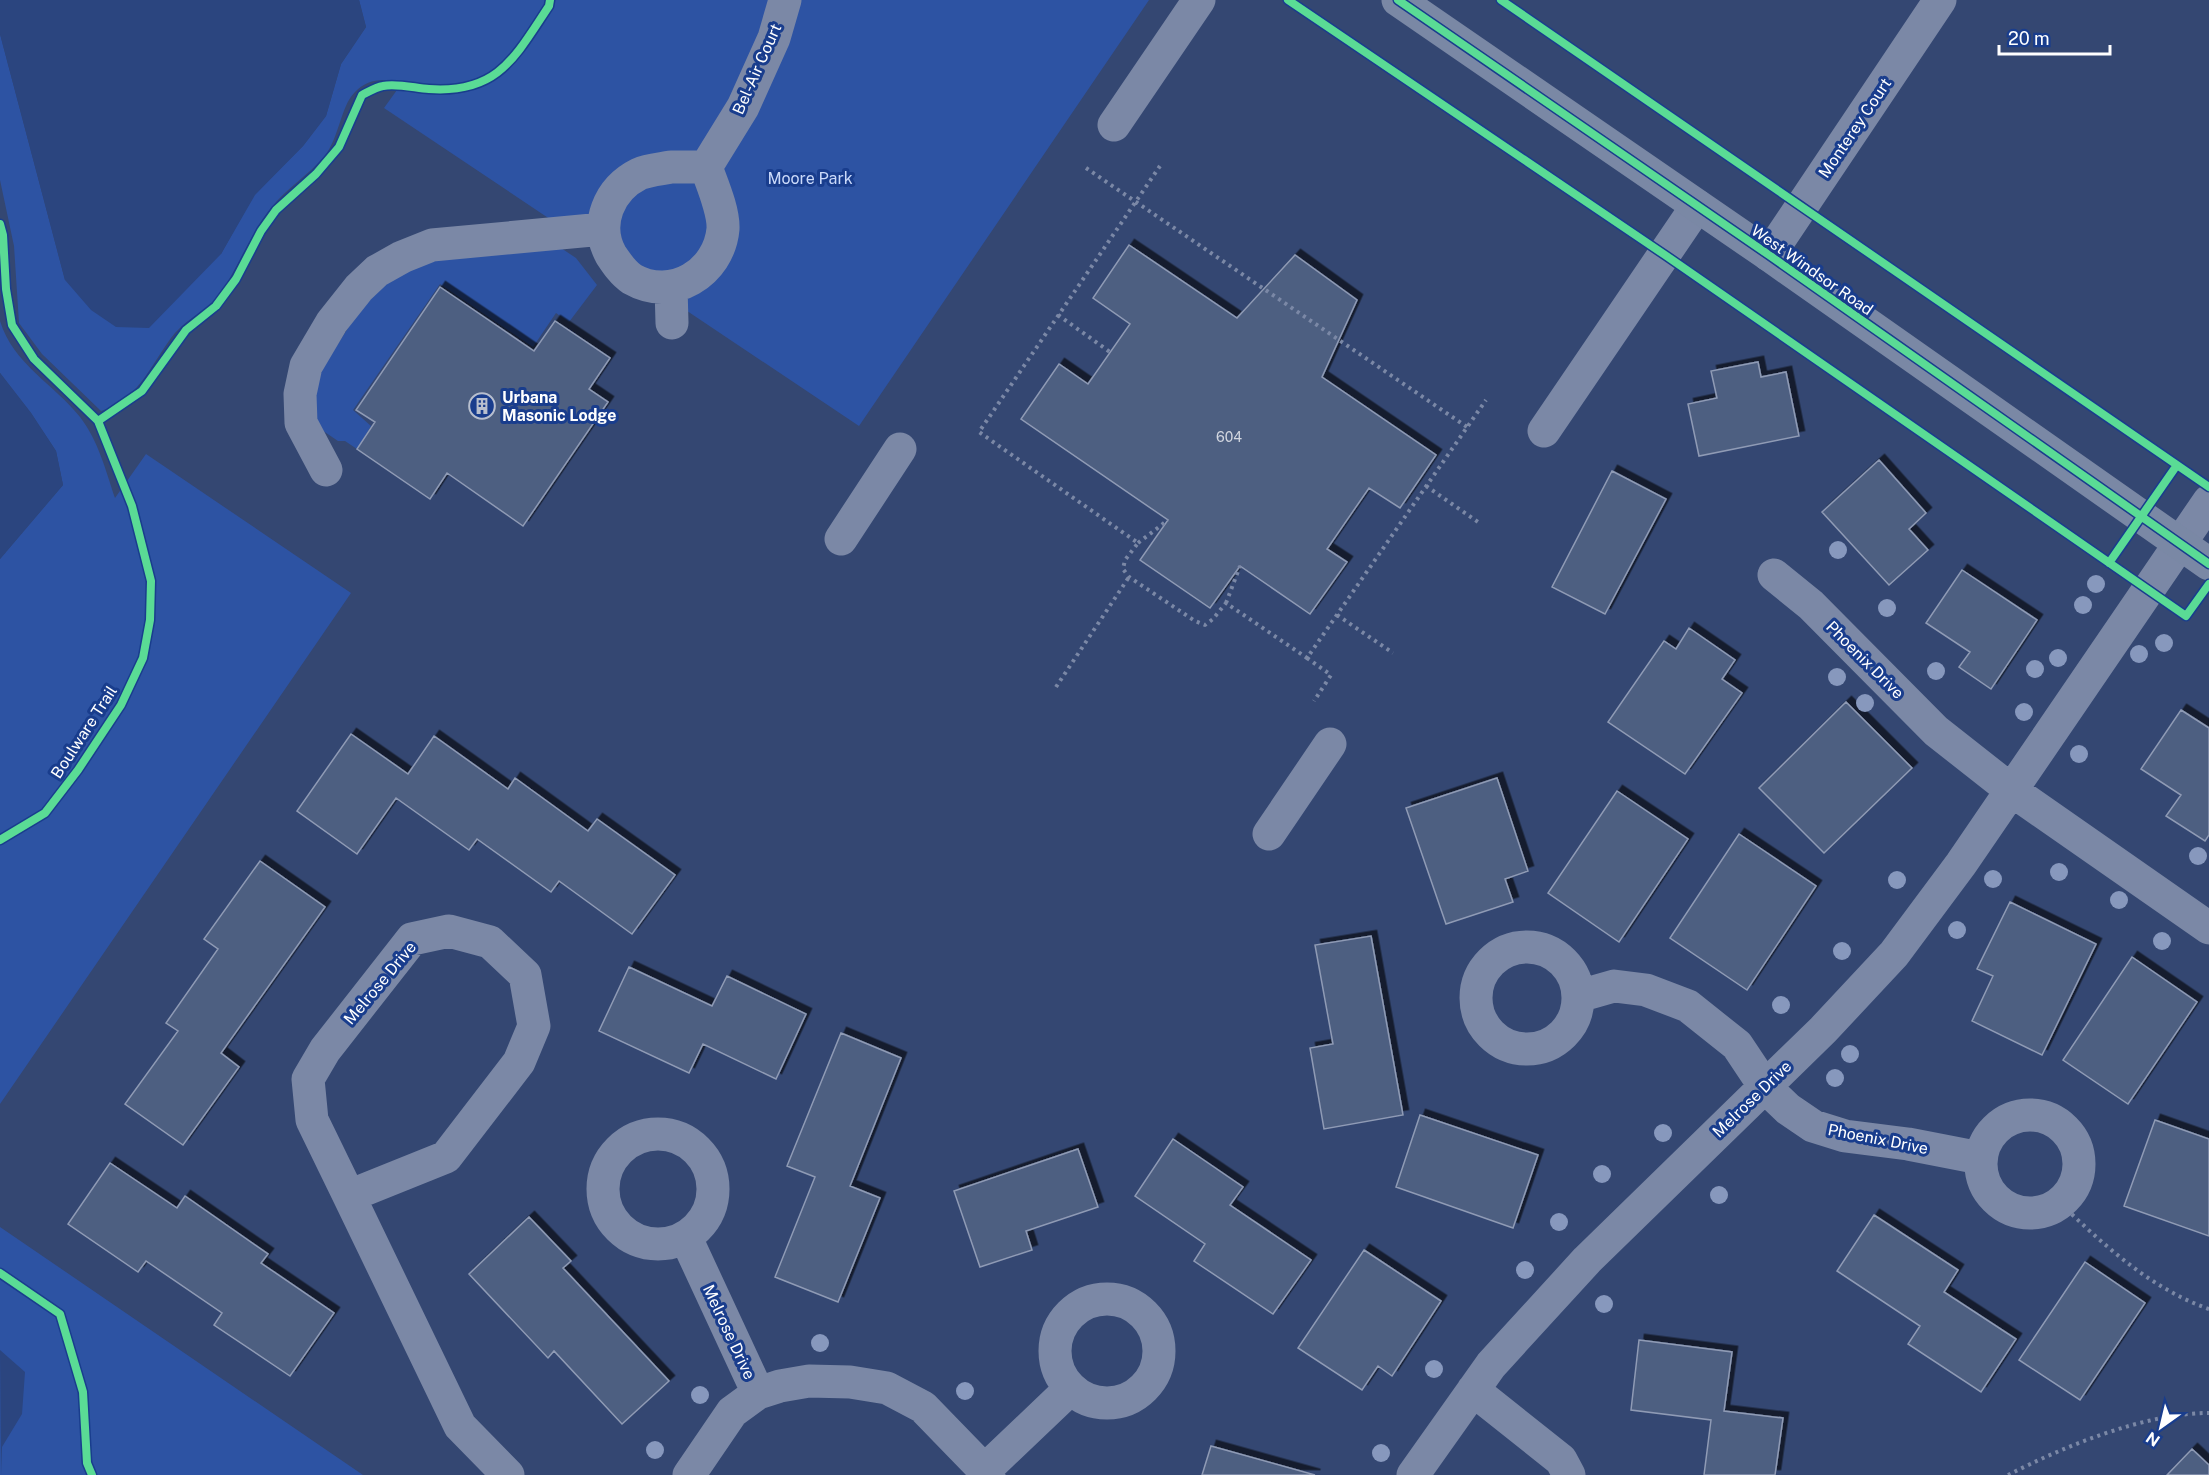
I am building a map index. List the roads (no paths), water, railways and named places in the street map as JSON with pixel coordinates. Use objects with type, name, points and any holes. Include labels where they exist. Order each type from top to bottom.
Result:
[{"type":"main road","name":"West Windsor Road","points":[[1398,0],[1769,255],[2209,564]]},
{"type":"street","name":"Bel-Air Court","points":[[706,167],[744,107],[774,38],[785,0]]},
{"type":"street","points":[[1114,125],[1199,0]]},
{"type":"street","name":"Monterey Court","points":[[1769,255],[1940,0]]},
{"type":"street","points":[[671,167],[706,167],[723,228],[716,255],[701,273],[683,285],[656,287],[632,279],[618,266],[608,249],[603,229],[606,209],[619,189],[640,173],[671,167]]},
{"type":"street","points":[[1544,431],[1697,206]]},
{"type":"street","points":[[326,470],[301,423],[300,394],[306,366],[332,322],[376,271],[432,245],[603,229]]},
{"type":"street","points":[[670,287],[672,323]]},
{"type":"street","points":[[841,539],[900,449]]},
{"type":"street","points":[[2011,790],[2209,501]]},
{"type":"street","name":"Phoenix Drive","points":[[1774,575],[1811,605],[1936,731],[2011,790],[2209,928]]},
{"type":"street","points":[[1269,834],[1330,744]]},
{"type":"street","name":"Melrose Drive","points":[[1413,1475],[1491,1365],[1587,1260],[1765,1087],[1894,954],[1961,864],[2011,790]]},
{"type":"street","name":"Melrose Drive","points":[[349,1196],[446,1157],[519,1062],[534,1026],[525,975],[490,942],[449,931],[412,939],[325,1050],[308,1079],[312,1120],[460,1426],[508,1475]]},
{"type":"street","name":"Phoenix Drive","points":[[1579,996],[1614,986],[1646,990],[1688,1006],[1737,1045],[1765,1087],[1788,1109],[1813,1126],[1845,1136],[1908,1144],[1980,1158]]},
{"type":"street","points":[[2031,1113],[2055,1120],[2073,1137],[2081,1160],[2076,1185],[2061,1204],[2040,1213],[2017,1212],[1996,1200],[1983,1181],[1980,1158],[1989,1135],[2007,1119],[2031,1113]]},
{"type":"street","name":"Melrose Drive","points":[[686,1238],[758,1393]]},
{"type":"street","name":"Melrose Drive","points":[[688,1475],[732,1412],[758,1393],[780,1386],[809,1381],[850,1382],[887,1388],[923,1407],[987,1472],[1070,1389]]},
{"type":"street","points":[[1473,1390],[1561,1460],[1569,1475]]},
{"type":"place","name":"Urbana Masonic Lodge","points":[[482,406]]},
{"type":"park label","name":"Moore Park","points":[[810,178]]}]
